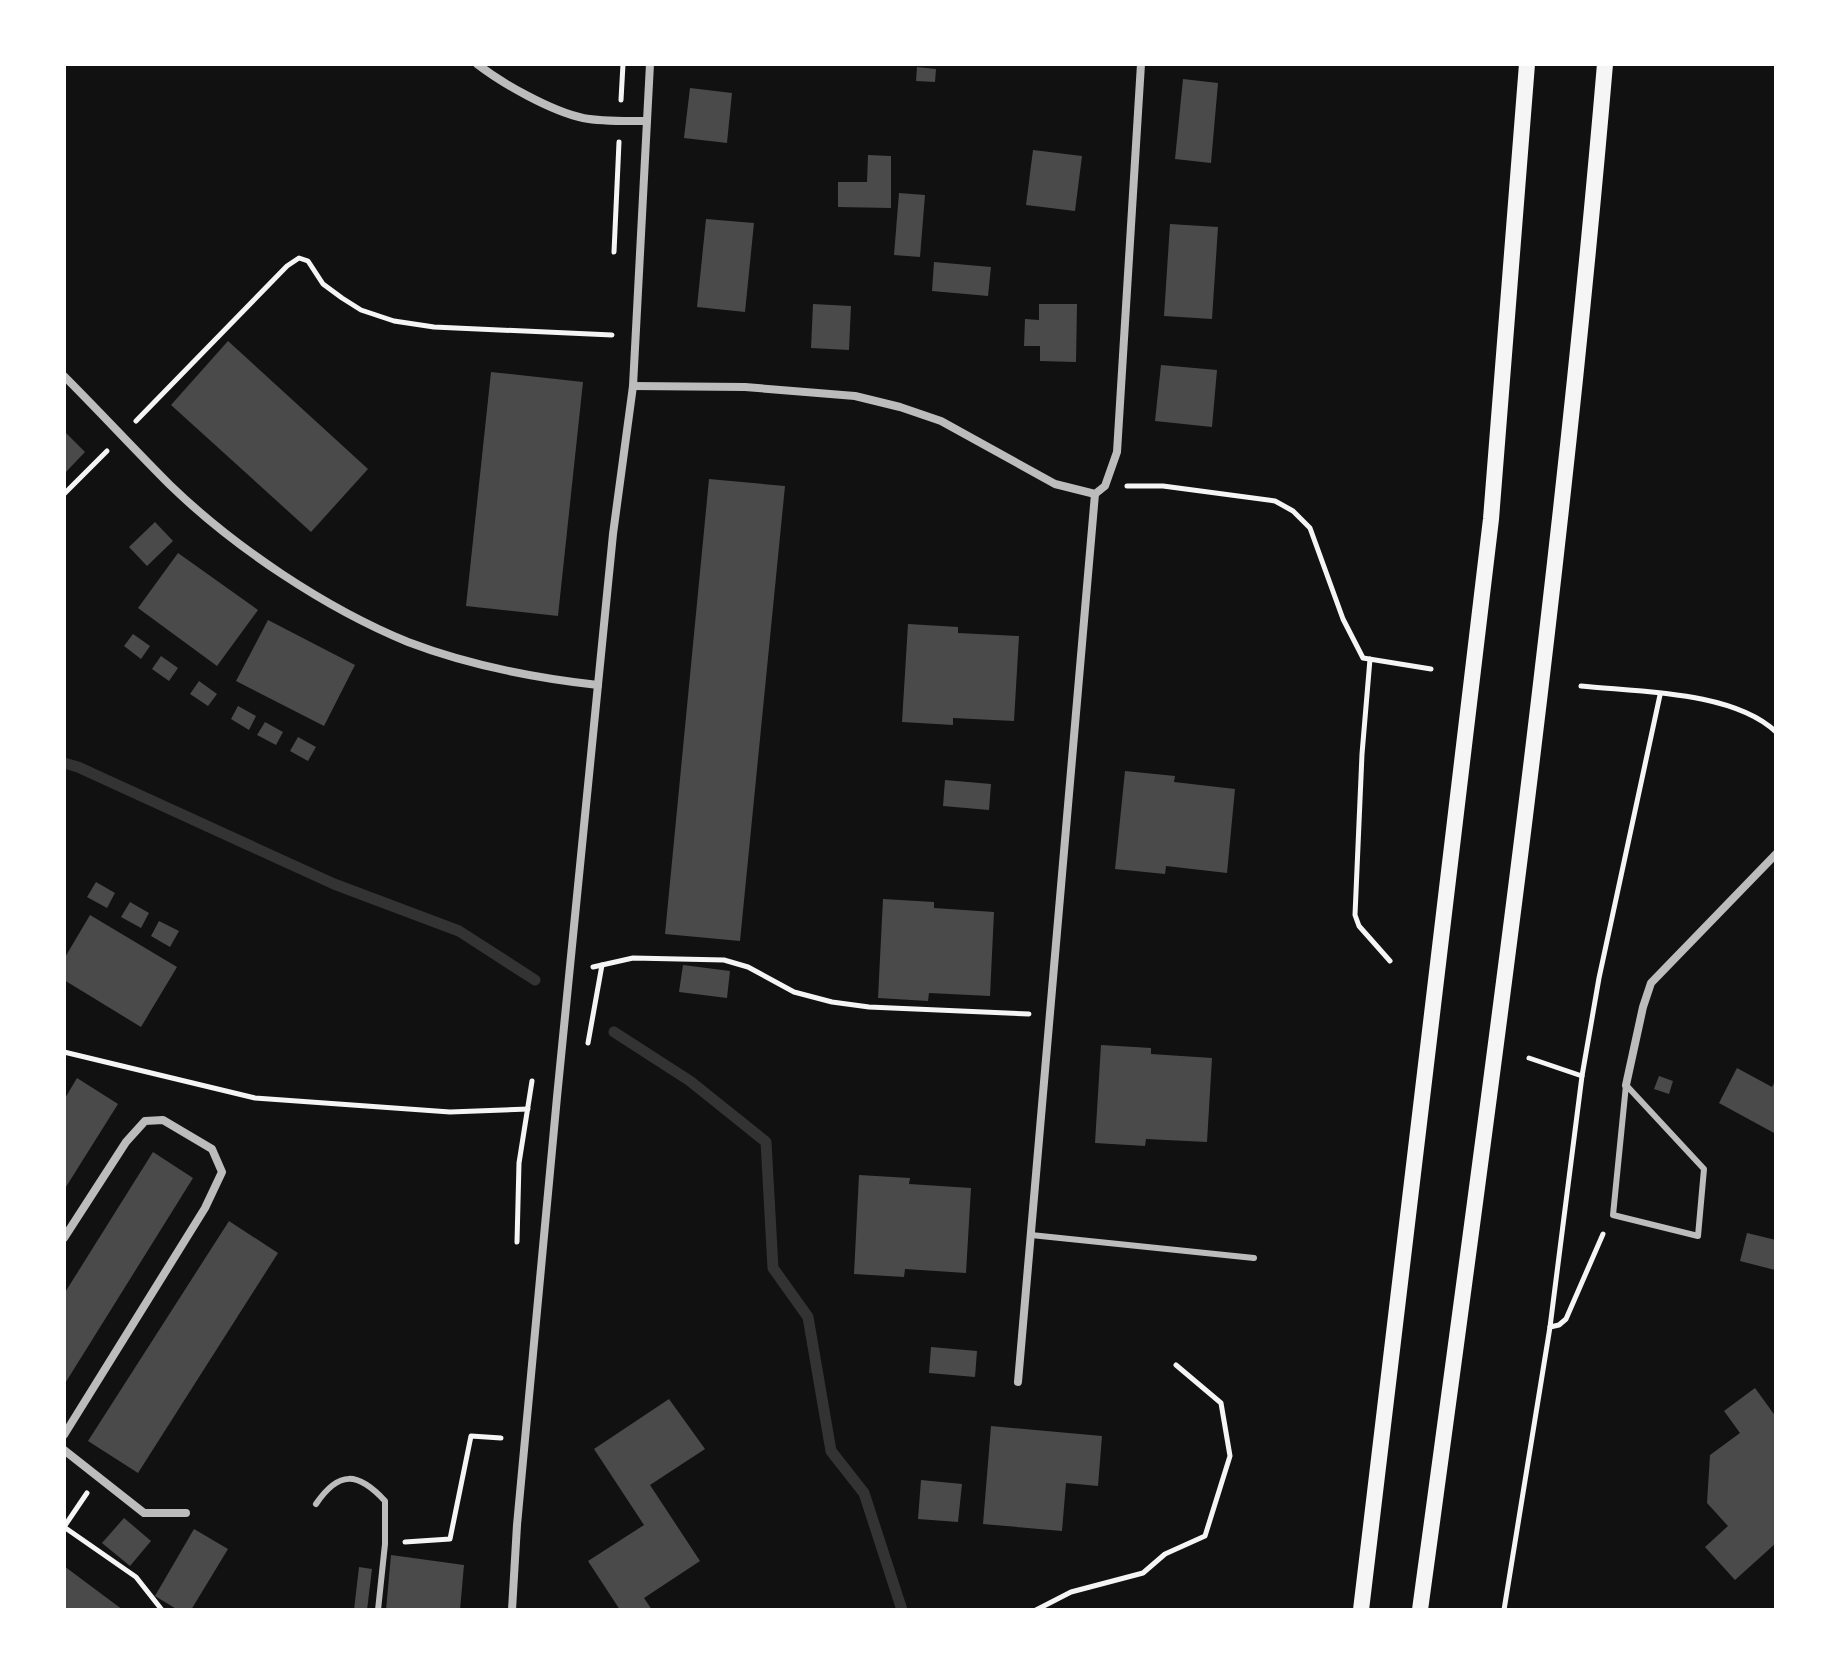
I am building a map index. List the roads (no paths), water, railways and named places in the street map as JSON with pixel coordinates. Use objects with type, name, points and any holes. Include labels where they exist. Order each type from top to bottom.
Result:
[{"type":"main road","points":[[1361,1610],[1491,519],[1527,64]]},
{"type":"main road","points":[[1420,1610],[1487,1119],[1543,661],[1605,64]]},
{"type":"street","points":[[477,64],[525,94],[575,116],[647,121]]},
{"type":"street","points":[[512,1610],[569,973],[613,534],[633,386],[650,64]]},
{"type":"street","points":[[1018,1382],[1095,494],[1105,486],[1117,452],[1141,64]]},
{"type":"street","points":[[64,376],[172,486],[232,538],[290,578],[368,623],[410,642],[488,666],[598,685]]},
{"type":"street","points":[[633,386],[745,387],[855,396],[941,421],[1055,484],[1095,494]]},
{"type":"street","points":[[1626,1085],[1651,983],[1776,854]]},
{"type":"street","points":[[64,1238],[126,1142],[145,1121],[163,1120],[212,1149],[222,1172],[205,1208],[64,1435]]},
{"type":"street","points":[[64,1450],[144,1513],[186,1513]]},
{"type":"lane","points":[[1626,1085],[1704,1169],[1698,1236],[1613,1215],[1626,1085]]},
{"type":"lane","points":[[1031,1235],[1254,1258]]},
{"type":"lane","points":[[316,1504],[327,1488],[338,1480],[358,1479],[369,1483],[385,1501],[385,1544],[378,1610]]},
{"type":"waterway","points":[[64,763],[334,884],[459,931],[535,980]]},
{"type":"waterway","points":[[614,1032],[690,1081],[766,1142],[773,1268],[808,1317],[831,1451],[864,1493],[902,1610]]}]
